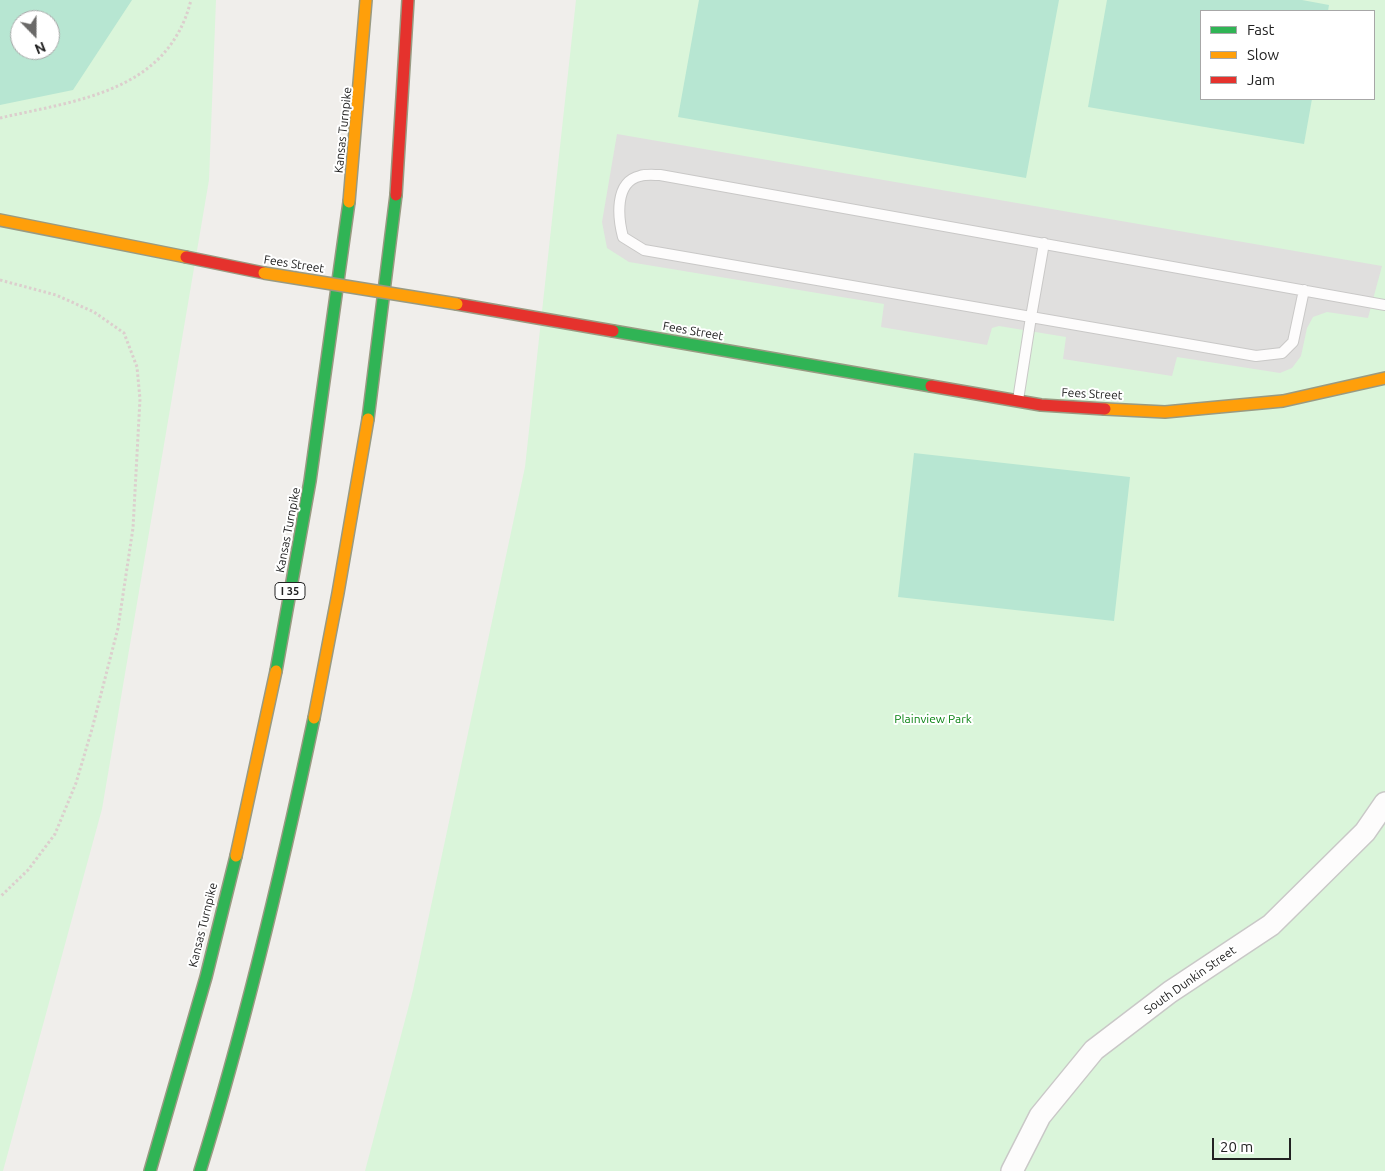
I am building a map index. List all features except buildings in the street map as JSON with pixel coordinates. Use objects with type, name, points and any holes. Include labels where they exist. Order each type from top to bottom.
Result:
[{"type":"main road","name":"Kansas Turnpike","points":[[150,1171],[214,943],[269,702],[308,496],[344,254],[363,71],[366,0]]},
{"type":"main road","points":[[200,1171],[249,1001],[303,769],[342,573],[374,375],[397,185],[408,0]]},
{"type":"main road","name":"Fees Street","points":[[0,220],[264,273],[457,304],[1041,405],[1165,412],[1283,400],[1385,378]]},
{"type":"street","name":"South Dunkin Street","points":[[1012,1171],[1040,1116],[1094,1050],[1170,992],[1271,925],[1365,832],[1385,803]]},
{"type":"lane","points":[[1304,290],[1294,342],[1282,353],[1256,356],[644,250],[623,237],[618,216],[624,187],[639,176],[660,175],[1044,243],[1304,290],[1385,305]]},
{"type":"lane","points":[[1018,401],[1044,243]]},
{"type":"path","points":[[0,118],[92,97],[126,83],[153,66],[172,44],[186,20],[191,0]]},
{"type":"path","points":[[0,280],[56,295],[94,312],[124,333],[137,366],[140,399],[133,528],[118,628],[92,729],[76,783],[55,834],[28,870],[0,897]]},
{"type":"green space","points":[[0,0],[216,0],[209,180],[102,809],[3,1171],[0,1171]]},
{"type":"green space","points":[[0,0],[132,0],[73,90],[0,105]]},
{"type":"green space","name":"Plainview Park","points":[[576,0],[1385,0],[1385,1171],[365,1171],[413,990],[525,467]]},
{"type":"green space","points":[[699,0],[1059,0],[1026,178],[678,117]]},
{"type":"green space","points":[[1107,0],[1302,0],[1329,5],[1328,10],[1200,10],[1200,100],[1312,100],[1304,144],[1088,107]]},
{"type":"green space","points":[[914,453],[1130,477],[1114,621],[898,597]]},
{"type":"shaded area","points":[[617,134],[1382,266],[1368,318],[1327,312],[1313,317],[1307,328],[1301,356],[1292,368],[1280,373],[1177,357],[1172,376],[1063,359],[1066,337],[999,326],[992,328],[987,345],[881,327],[884,304],[629,262],[607,248],[602,222]]},
{"type":"traffic: fast","points":[[368,419],[396,195]]},
{"type":"traffic: fast","points":[[276,671],[310,481],[349,202]]},
{"type":"traffic: fast","points":[[613,331],[931,386]]},
{"type":"traffic: fast","points":[[200,1171],[233,1059],[262,946],[314,718]]},
{"type":"traffic: fast","points":[[150,1171],[206,977],[236,856]]},
{"type":"traffic: slow","points":[[349,202],[366,0]]},
{"type":"traffic: slow","points":[[0,220],[186,257]]},
{"type":"traffic: slow","points":[[264,273],[457,304]]},
{"type":"traffic: slow","points":[[1105,409],[1165,412],[1283,401],[1385,378]]},
{"type":"traffic: slow","points":[[314,718],[368,419]]},
{"type":"traffic: slow","points":[[236,856],[276,671]]},
{"type":"traffic: jam","points":[[396,195],[408,0]]},
{"type":"traffic: jam","points":[[186,257],[264,273]]},
{"type":"traffic: jam","points":[[457,304],[613,331]]},
{"type":"traffic: jam","points":[[931,386],[1041,405],[1105,409]]}]
